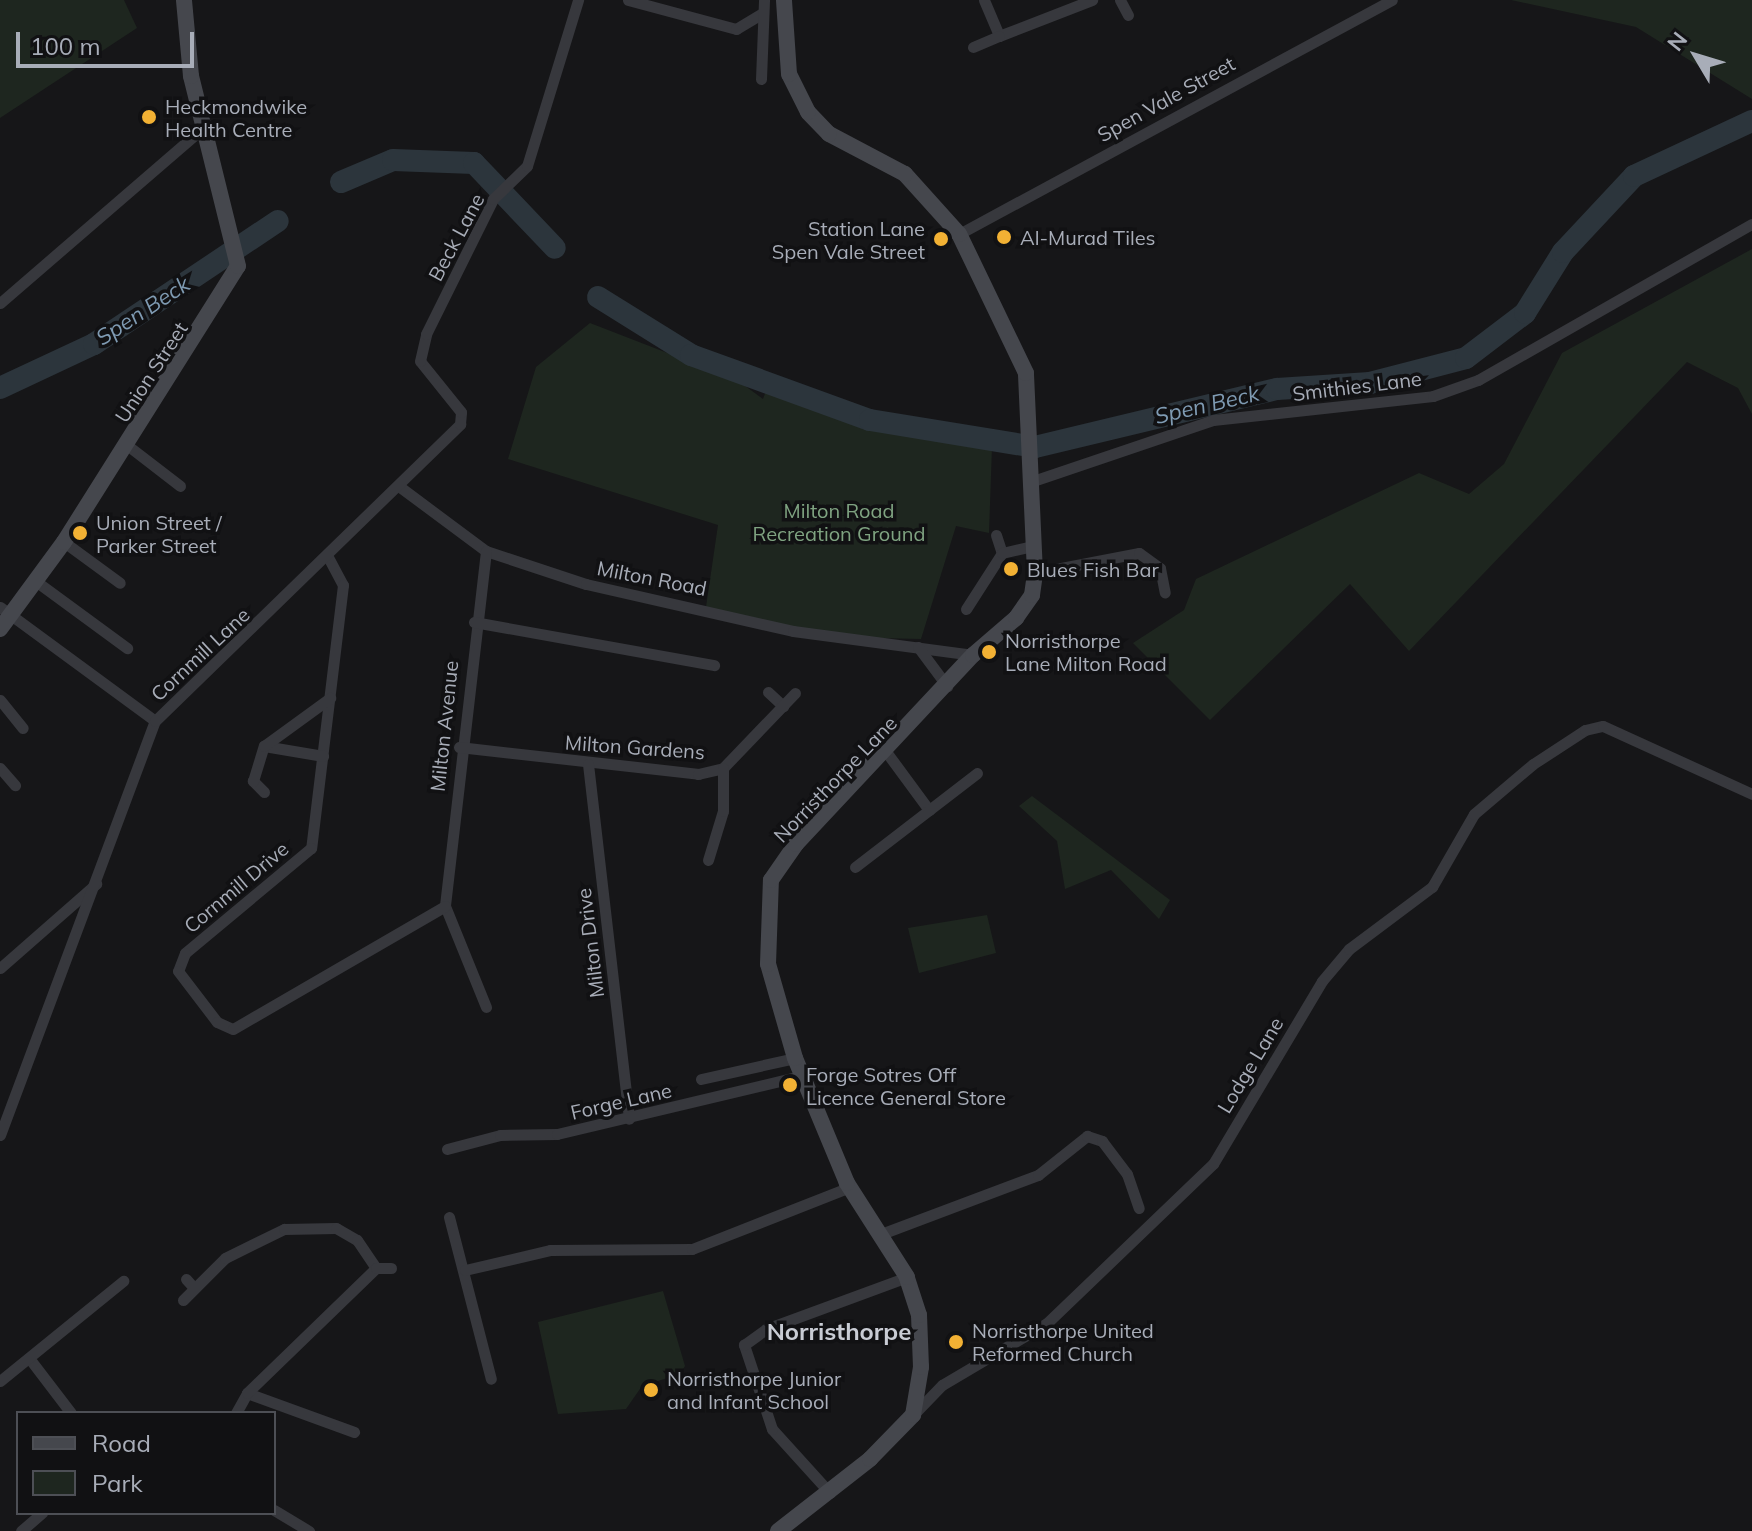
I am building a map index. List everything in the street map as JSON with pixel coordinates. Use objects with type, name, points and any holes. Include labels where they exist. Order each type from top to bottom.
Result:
[{"type":"street","name":"Beck Lane","points":[[420,361],[426,334],[493,199],[527,166],[578,0]]},
{"type":"street","points":[[628,0],[736,29],[763,13]]},
{"type":"street","points":[[761,79],[764,0]]},
{"type":"street","name":"Norristhorpe Lane","points":[[784,0],[789,74],[808,112],[829,134],[905,174],[959,234],[1026,373],[1035,573],[1032,595],[1016,618],[973,655],[887,753],[796,844],[771,880],[768,964],[801,1076],[850,1187],[907,1277],[919,1315],[921,1367],[913,1415]]},
{"type":"street","points":[[984,0],[999,36]]},
{"type":"street","points":[[973,47],[1092,0]]},
{"type":"street","points":[[1120,0],[1128,15]]},
{"type":"street","name":"Spen Vale Street","points":[[959,234],[1392,0]]},
{"type":"street","name":"Union Street","points":[[0,629],[7,613],[37,582],[64,542],[238,266],[204,127],[186,3]]},
{"type":"street","points":[[0,303],[204,127]]},
{"type":"street","name":"Smithies Lane","points":[[1030,482],[1213,420],[1433,396],[1478,380],[1752,224]]},
{"type":"street","name":"Cornmill Lane","points":[[0,1135],[98,882],[155,721],[444,448],[461,412],[420,361]]},
{"type":"street","name":"Union Street","points":[[127,445],[180,486]]},
{"type":"street","name":"Milton Road","points":[[400,487],[486,551],[586,584],[793,631],[973,655]]},
{"type":"street","points":[[996,535],[1002,553]]},
{"type":"street","points":[[64,542],[120,583]]},
{"type":"street","points":[[966,609],[1002,553],[1033,546]]},
{"type":"street","name":"Milton Avenue","points":[[445,906],[459,747],[486,551]]},
{"type":"street","points":[[1035,573],[1139,553],[1160,568],[1165,593]]},
{"type":"street","name":"Cornmill Drive","points":[[328,557],[343,585],[311,848],[185,953],[178,971],[184,983],[217,1022],[233,1029],[445,906]]},
{"type":"street","points":[[37,582],[127,648]]},
{"type":"street","points":[[7,613],[155,721]]},
{"type":"street","points":[[474,622],[714,665]]},
{"type":"street","points":[[918,647],[947,686]]},
{"type":"street","points":[[768,692],[783,706]]},
{"type":"street","name":"Milton Gardens","points":[[459,747],[588,764],[698,774],[723,768],[795,693]]},
{"type":"street","points":[[264,792],[253,781],[264,746],[330,698]]},
{"type":"street","points":[[0,700],[23,728]]},
{"type":"street","name":"Lodge Lane","points":[[913,1415],[942,1385],[1047,1323],[1213,1164],[1322,981],[1349,949],[1432,887],[1474,814],[1533,764],[1585,730],[1603,726],[1752,794]]},
{"type":"street","points":[[264,746],[323,756]]},
{"type":"street","points":[[887,753],[929,810]]},
{"type":"street","name":"Milton Drive","points":[[588,764],[629,1119]]},
{"type":"street","points":[[0,768],[15,785]]},
{"type":"street","points":[[708,860],[723,811],[723,768]]},
{"type":"street","points":[[855,867],[977,773]]},
{"type":"street","points":[[0,968],[98,882]]},
{"type":"street","points":[[445,906],[486,1007]]},
{"type":"street","points":[[701,1079],[795,1058]]},
{"type":"street","name":"Forge Lane","points":[[447,1149],[629,1119],[801,1076]]},
{"type":"street","points":[[881,1234],[1038,1175],[1087,1136],[1102,1141],[1127,1174],[1139,1208]]},
{"type":"street","points":[[465,1270],[550,1250],[692,1249],[850,1187]]},
{"type":"street","points":[[449,1217],[491,1379]]},
{"type":"street","points":[[183,1300],[190,1283],[253,1238],[314,1224],[357,1240],[376,1268]]},
{"type":"street","points":[[237,1411],[247,1393],[376,1268],[391,1268]]},
{"type":"street","points":[[830,1493],[772,1429],[744,1345],[766,1329],[907,1277]]},
{"type":"street","points":[[0,1381],[123,1281]]},
{"type":"street","points":[[29,1358],[69,1411]]},
{"type":"street","points":[[247,1393],[354,1432]]},
{"type":"street","points":[[778,1531],[830,1493],[913,1415]]},
{"type":"street","points":[[276,1511],[309,1531]]},
{"type":"street","points":[[21,1531],[40,1515]]},
{"type":"green space","points":[[0,0],[124,0],[137,28],[0,118]]},
{"type":"green space","points":[[1511,0],[1752,0],[1752,99],[1636,27]]},
{"type":"green space","points":[[1752,249],[1752,414],[1738,388],[1687,362],[1409,651],[1350,584],[1210,720],[1133,643],[1184,610],[1196,579],[1419,473],[1469,494],[1504,464],[1562,353]]},
{"type":"green space","name":"Milton Road Recreation Ground","points":[[590,323],[737,380],[763,399],[769,383],[992,447],[989,533],[956,526],[921,639],[832,637],[706,607],[718,525],[508,459],[536,367]]},
{"type":"green space","points":[[1032,796],[1170,900],[1159,919],[1111,870],[1065,889],[1057,841],[1019,806]]},
{"type":"green space","points":[[987,915],[996,953],[919,973],[908,928]]},
{"type":"green space","points":[[663,1291],[685,1366],[680,1374],[642,1386],[626,1409],[558,1414],[538,1322]]},
{"type":"waterway","name":"Spen Beck","points":[[598,297],[691,355],[870,420],[1035,447],[1277,389],[1370,383],[1466,358],[1525,313],[1563,252],[1634,176],[1752,121]]},
{"type":"waterway","name":"Spen Beck","points":[[341,182],[393,160],[474,163],[555,248]]},
{"type":"waterway","name":"Spen Beck","points":[[0,388],[94,344],[278,221]]},
{"type":"place","name":"Heckmondwike Health Centre","points":[[149,117]]},
{"type":"place","name":"Al-Murad Tiles","points":[[1004,237]]},
{"type":"place","name":"Station Lane Spen Vale Street","points":[[941,239]]},
{"type":"place","name":"Union Street / Parker Street","points":[[80,533]]},
{"type":"place","name":"Blues Fish Bar","points":[[1011,569]]},
{"type":"place","name":"Norristhorpe Lane Milton Road","points":[[989,652]]},
{"type":"place","name":"Forge Sotres Off Licence General Store","points":[[790,1085]]},
{"type":"place","name":"Norristhorpe United Reformed Church","points":[[956,1342]]},
{"type":"place","name":"Norristhorpe Junior and Infant School","points":[[651,1390]]},
{"type":"district","name":"Norristhorpe","points":[[839,1332]]}]
